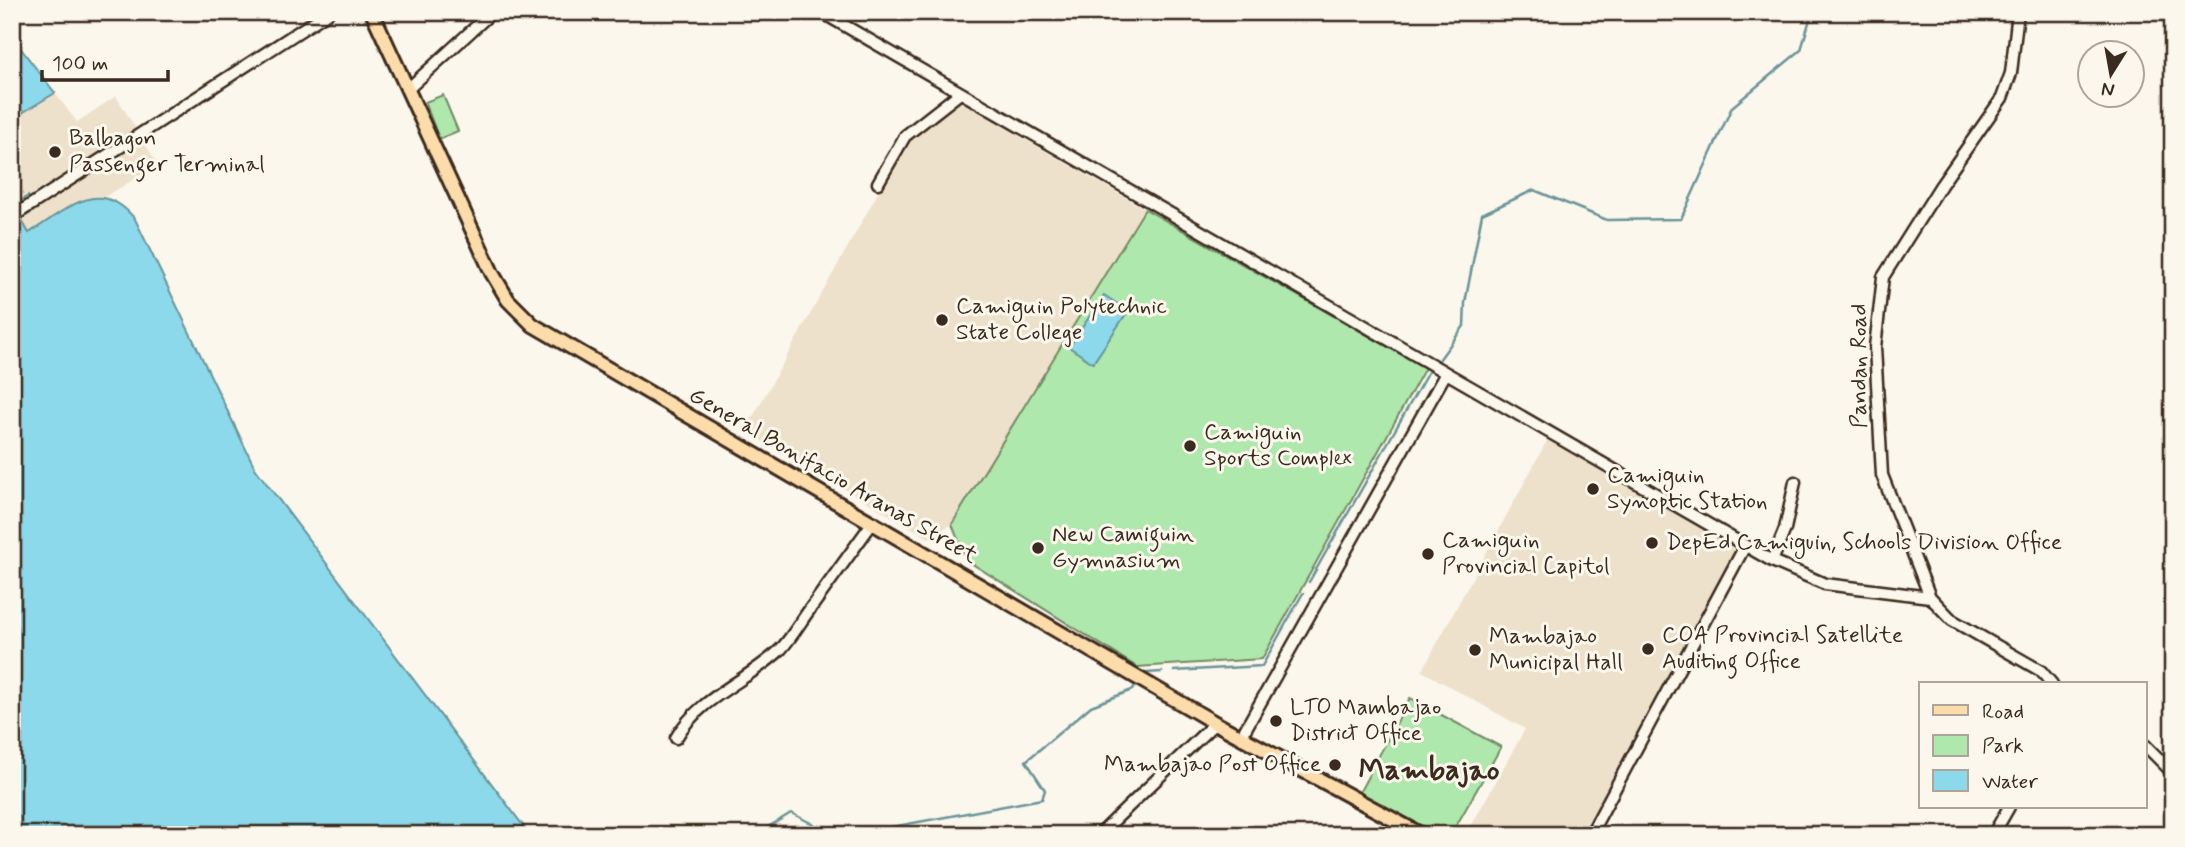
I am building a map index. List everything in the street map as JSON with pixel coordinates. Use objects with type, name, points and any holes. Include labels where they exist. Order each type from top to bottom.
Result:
[{"type":"main road","name":"General Bonifacio Aranas Street","points":[[372,12],[492,272],[519,313],[547,335],[1215,723],[1422,835]]},
{"type":"street","points":[[12,217],[329,12]]},
{"type":"street","points":[[409,88],[492,12]]},
{"type":"street","points":[[821,12],[1772,561],[1825,584],[1930,597]]},
{"type":"street","name":"Pandan Road","points":[[2018,12],[2011,73],[2002,98],[1883,277],[1875,347],[1882,475],[1930,597],[1952,620],[2041,671],[2050,682]]},
{"type":"street","points":[[877,183],[905,136],[960,93]]},
{"type":"street","points":[[1241,737],[1446,373]]},
{"type":"street","points":[[1772,561],[1788,521],[1795,482]]},
{"type":"street","points":[[676,738],[684,724],[707,704],[726,688],[754,673],[783,647],[873,522]]},
{"type":"street","points":[[1590,835],[1745,546]]},
{"type":"street","points":[[1100,835],[1215,723]]},
{"type":"street","points":[[2146,746],[2173,773]]},
{"type":"street","points":[[1993,835],[2009,808]]},
{"type":"shaded area","points":[[55,93],[77,122],[116,96],[158,165],[106,196],[75,205],[29,233],[21,219],[36,209],[28,197],[19,202],[12,193],[19,184],[12,175],[12,119]]},
{"type":"shaded area","name":"Camiguin Polytechnic State College","points":[[958,100],[1145,209],[952,524],[929,538],[745,431],[908,139]]},
{"type":"shaded area","points":[[1548,439],[1738,548],[1584,835],[1466,835],[1525,729],[1422,671]]},
{"type":"green space","points":[[443,95],[458,131],[439,139],[425,102]]},
{"type":"green space","name":"Camiguin Sports Complex","points":[[1145,209],[1425,368],[1262,659],[1137,667],[966,560],[952,524]]},
{"type":"green space","points":[[1410,698],[1501,747],[1451,835],[1437,835],[1359,793]]},
{"type":"water","points":[[12,37],[55,93],[12,119]]},
{"type":"water","points":[[12,193],[19,202],[28,196],[37,209],[21,219],[29,233],[70,206],[96,198],[109,199],[122,206],[135,219],[255,468],[530,835],[12,835]]},
{"type":"water","points":[[1104,295],[1128,311],[1093,363],[1069,347]]},
{"type":"waterway","points":[[1439,360],[1464,326],[1465,303],[1482,214],[1534,190],[1607,220],[1681,219],[1732,107],[1801,50],[1812,12]]},
{"type":"waterway","points":[[1309,582],[1428,372]]},
{"type":"waterway","points":[[1174,671],[1262,666],[1303,593]]},
{"type":"waterway","points":[[1143,677],[1146,673],[1162,672]]},
{"type":"waterway","points":[[873,835],[881,829],[1042,799],[1045,790],[1026,761],[1091,706],[1132,690],[1138,682]]},
{"type":"waterway","points":[[755,835],[791,813],[835,835]]},
{"type":"place","name":"Balbagon Passenger Terminal","points":[[55,152]]},
{"type":"place","name":"Camiguin Polytechnic State College","points":[[942,320]]},
{"type":"place","name":"Camiguin Sports Complex","points":[[1190,446]]},
{"type":"place","name":"Camiguin Synoptic Station","points":[[1593,489]]},
{"type":"place","name":"DepEd Camiguin, Schools Division Office","points":[[1652,543]]},
{"type":"place","name":"New Camiguin Gymnasium","points":[[1038,548]]},
{"type":"place","name":"Camiguin Provincial Capitol","points":[[1428,554]]},
{"type":"place","name":"COA Provincial Satellite Auditing Office","points":[[1648,649]]},
{"type":"place","name":"Mambajao Municipal Hall","points":[[1475,650]]},
{"type":"place","name":"LTO Mambajao District Office","points":[[1276,721]]},
{"type":"place","name":"Mambajao Post Office","points":[[1335,765]]},
{"type":"district","name":"Mambajao","points":[[1429,770]]}]
